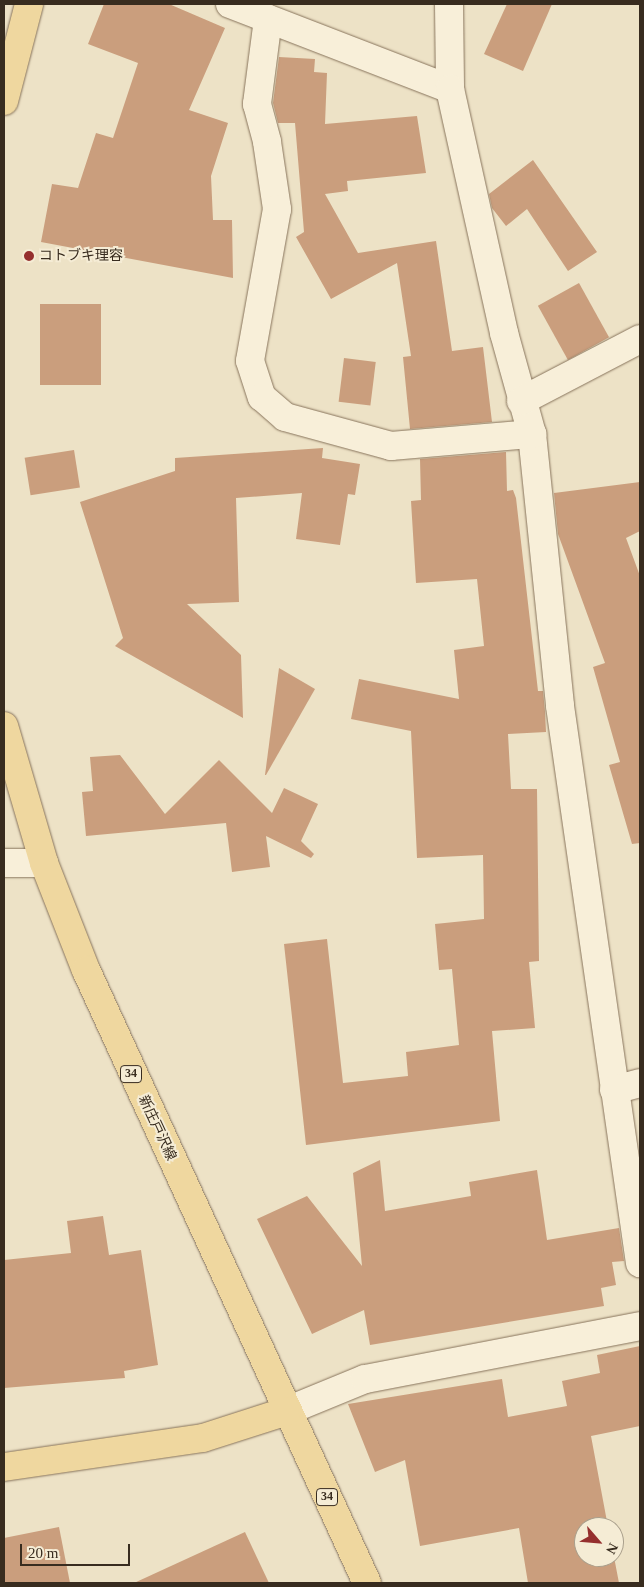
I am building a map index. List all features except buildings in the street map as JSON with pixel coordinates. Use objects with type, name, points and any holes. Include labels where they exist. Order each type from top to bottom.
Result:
[{"type":"main road","points":[[4,101],[29,4]]},
{"type":"main road","name":"新庄戸沢線","points":[[4,726],[44,863],[131,1073],[366,1583]]},
{"type":"main road","points":[[4,1467],[203,1438],[288,1411]]},
{"type":"street","points":[[230,4],[450,89]]},
{"type":"street","points":[[449,4],[450,89],[521,401],[532,434],[560,706],[640,1263]]},
{"type":"street","points":[[268,19],[257,104],[267,142],[277,209],[250,361],[262,398],[285,417],[391,446],[532,434]]},
{"type":"street","points":[[521,401],[640,339]]},
{"type":"street","points":[[4,863],[44,863]]},
{"type":"street","points":[[614,1090],[640,1083]]},
{"type":"street","points":[[288,1411],[365,1379],[640,1326]]},
{"type":"place","name":"コトブキ理容","points":[[29,256]]}]
